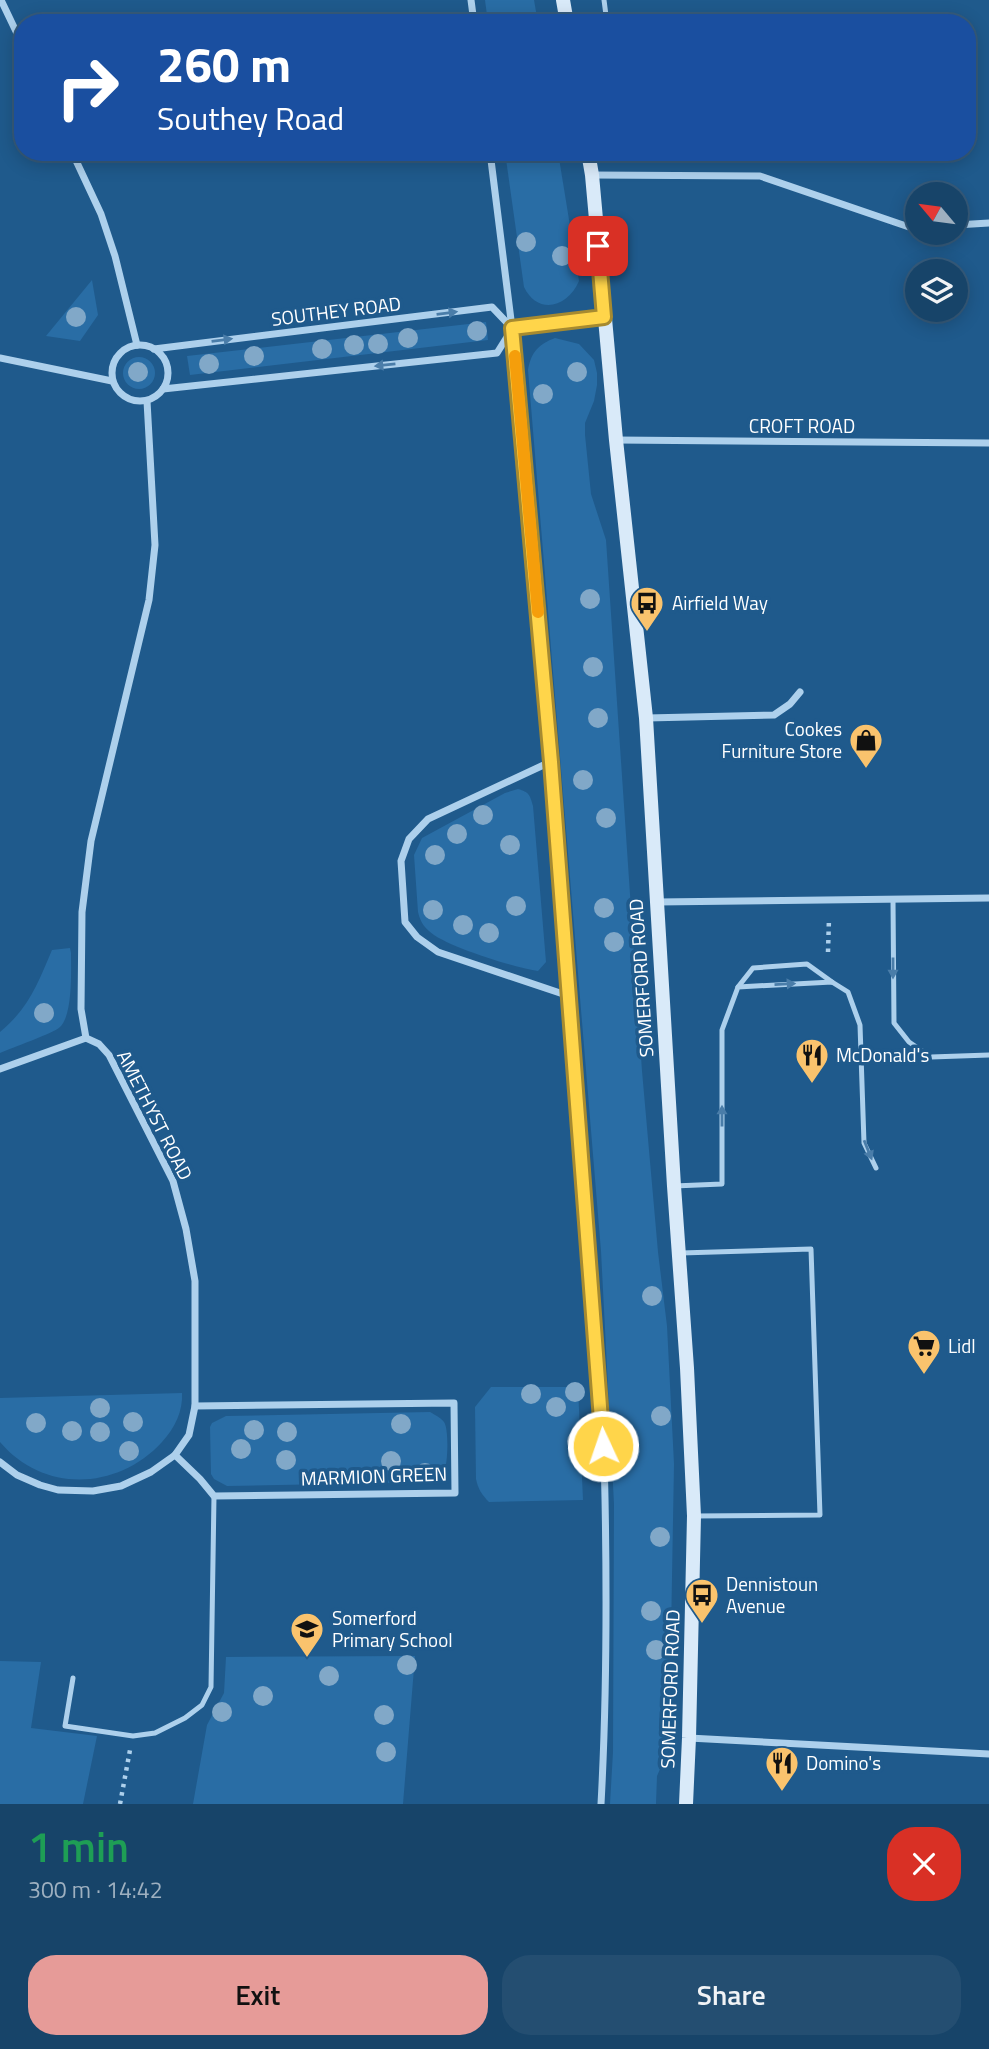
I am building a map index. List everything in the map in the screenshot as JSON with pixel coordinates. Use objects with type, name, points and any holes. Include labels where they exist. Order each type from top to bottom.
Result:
[{"type":"main road","name":"SOMERFORD ROAD","points":[[590,161],[646,718],[687,1368],[694,1516],[690,1738],[686,1804]]},
{"type":"street","points":[[1,0],[14,27]]},
{"type":"street","points":[[76,161],[102,214],[137,345]]},
{"type":"street","points":[[491,161],[512,328],[551,762],[603,1419],[605,1734],[601,1804]]},
{"type":"street","points":[[592,175],[760,176],[905,226]]},
{"type":"street","points":[[968,224],[989,223]]},
{"type":"street","name":"SOUTHEY ROAD","points":[[154,349],[492,307],[512,328]]},
{"type":"street","points":[[512,328],[604,317]]},
{"type":"street","points":[[163,389],[498,353],[512,328]]},
{"type":"street","points":[[137,345],[146,345],[162,355],[169,374],[159,395],[137,402],[119,394],[112,381],[111,371],[113,361],[120,353],[137,345]]},
{"type":"street","points":[[0,358],[112,381]]},
{"type":"street","points":[[0,1069],[86,1038],[81,1009],[82,912],[91,841],[149,600],[155,545],[147,401]]},
{"type":"street","name":"CROFT ROAD","points":[[616,440],[989,443]]},
{"type":"street","points":[[646,718],[774,715],[790,704],[800,692]]},
{"type":"street","points":[[551,762],[428,819],[409,839],[401,861],[405,922],[417,937],[438,952],[569,996]]},
{"type":"street","points":[[656,902],[989,898]]},
{"type":"street","name":"AMETHYST ROAD","points":[[0,1462],[17,1475],[58,1490],[93,1491],[121,1486],[152,1472],[175,1455],[189,1435],[195,1406],[195,1282],[186,1229],[173,1181],[109,1055],[99,1044],[86,1038]]},
{"type":"street","name":"MARMION GREEN","points":[[195,1406],[454,1403],[455,1493],[214,1496]]},
{"type":"street","points":[[175,1455],[214,1496]]},
{"type":"street","points":[[690,1738],[989,1754]]},
{"type":"lane","points":[[893,900],[894,1023],[909,1042],[931,1057],[989,1055]]},
{"type":"lane","points":[[674,1186],[722,1184],[722,1030],[738,987],[753,968],[807,964],[848,992],[860,1026],[864,1143],[876,1168]]},
{"type":"lane","points":[[738,987],[832,982]]},
{"type":"lane","points":[[678,1253],[811,1250],[820,1515],[694,1516]]},
{"type":"lane","points":[[73,1678],[65,1726],[132,1736],[155,1732],[185,1718],[202,1705],[211,1687],[214,1496]]},
{"type":"path","points":[[828,952],[829,900]]},
{"type":"path","points":[[120,1804],[132,1736]]},
{"type":"shaded area","points":[[485,0],[534,0],[536,14],[487,14]]},
{"type":"shaded area","points":[[506,161],[559,161],[579,281],[568,297],[553,305],[537,302],[524,287]]},
{"type":"shaded area","points":[[92,280],[98,315],[80,341],[46,336]]},
{"type":"shaded area","points":[[486,322],[488,340],[190,375],[187,356]]},
{"type":"shaded area","points":[[555,338],[579,344],[594,360],[597,373],[594,401],[585,423],[585,435],[591,494],[606,540],[642,1071],[667,1326],[674,1464],[669,1748],[657,1776],[656,1804],[610,1804],[613,1752],[614,1504],[601,1251],[528,370],[531,358],[537,350]]},
{"type":"shaded area","points":[[139,357],[150,362],[155,373],[150,384],[139,389],[128,384],[123,373],[128,362]]},
{"type":"shaded area","points":[[518,789],[528,794],[533,806],[546,962],[538,971],[498,961],[449,943],[427,929],[418,912],[414,855],[422,838],[505,793]]},
{"type":"shaded area","points":[[70,948],[70,992],[67,1013],[60,1027],[0,1053],[0,1032],[26,1004],[52,950]]},
{"type":"shaded area","points":[[491,1387],[578,1387],[583,1500],[489,1502],[484,1497],[476,1479],[475,1407]]},
{"type":"shaded area","points":[[182,1393],[177,1419],[162,1442],[144,1458],[124,1470],[103,1477],[59,1478],[38,1471],[18,1459],[0,1442],[0,1398]]},
{"type":"shaded area","points":[[430,1412],[444,1422],[447,1432],[445,1468],[439,1478],[431,1482],[227,1486],[214,1479],[211,1474],[210,1427],[212,1423],[226,1416]]},
{"type":"shaded area","points":[[415,1656],[403,1804],[193,1804],[207,1725],[224,1693],[226,1657]]},
{"type":"shaded area","points":[[0,1661],[41,1662],[31,1728],[97,1736],[83,1804],[0,1804]]},
{"type":"slow traffic","points":[[515,356],[538,612]]},
{"type":"place","name":"Airfield Way","points":[[647,633]]},
{"type":"place","name":"Cookes Furniture Store","points":[[866,770]]},
{"type":"place","name":"McDonald's","points":[[812,1085]]},
{"type":"place","name":"Lidl","points":[[924,1376]]},
{"type":"place","name":"Dennistoun Avenue","points":[[702,1625]]},
{"type":"place","name":"Somerford Primary School","points":[[307,1659]]},
{"type":"place","name":"Domino's","points":[[782,1793]]},
{"type":"route","points":[[598,246],[604,317],[512,328],[551,762],[603,1446]]}]
